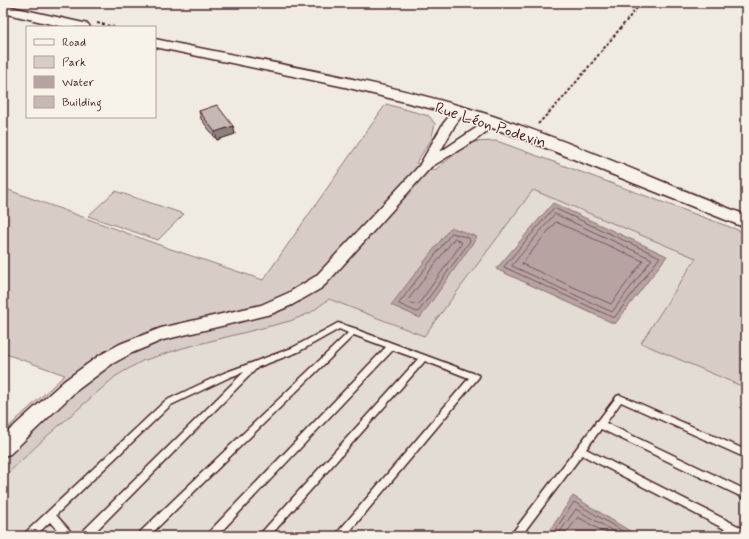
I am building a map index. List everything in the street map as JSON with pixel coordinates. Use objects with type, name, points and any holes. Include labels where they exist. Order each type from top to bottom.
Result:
[{"type":"main road","points":[[3,9],[79,26]]},
{"type":"main road","name":"Rue Léon Podevin","points":[[156,43],[250,64],[527,134],[746,222]]},
{"type":"main road","name":"Rue Léon Podevin","points":[[487,124],[723,213]]},
{"type":"street","points":[[424,168],[456,115]]},
{"type":"street","points":[[3,448],[73,383],[95,366],[119,351],[147,339],[176,330],[264,310],[303,293],[321,280],[424,168],[487,124]]},
{"type":"lane","points":[[28,536],[168,403],[227,376],[295,350],[338,326],[475,377],[340,536]]},
{"type":"lane","points":[[142,536],[354,331]]},
{"type":"lane","points":[[211,536],[392,346]]},
{"type":"lane","points":[[264,536],[423,358]]},
{"type":"lane","points":[[84,536],[257,364]]},
{"type":"lane","points":[[515,536],[620,398],[746,454]]},
{"type":"lane","points":[[600,424],[746,495]]},
{"type":"lane","points":[[580,450],[746,535]]},
{"type":"lane","points":[[50,515],[69,536]]},
{"type":"path","points":[[527,134],[564,97],[641,3]]},
{"type":"shaded area","points":[[533,190],[696,258],[641,343],[746,388],[746,536],[3,536],[3,478],[46,437],[116,376],[142,361],[183,348],[290,321],[310,313],[329,299],[424,336]]},
{"type":"green space","points":[[386,104],[429,116],[435,124],[431,140],[416,163],[435,170],[470,142],[497,141],[746,233],[746,388],[641,343],[696,258],[533,190],[424,336],[329,299],[310,313],[290,321],[183,348],[142,361],[116,376],[46,437],[3,478],[3,432],[65,375],[3,353],[3,188],[165,247],[263,280]]},
{"type":"green space","points":[[115,191],[184,214],[158,240],[88,216]]},
{"type":"water","points":[[553,203],[667,256],[615,324],[496,269]]},
{"type":"water","points":[[451,227],[477,237],[420,318],[391,305]]},
{"type":"water","points":[[573,496],[638,536],[546,536]]},
{"type":"building","points":[[217,105],[233,126],[215,132],[199,111]]}]
